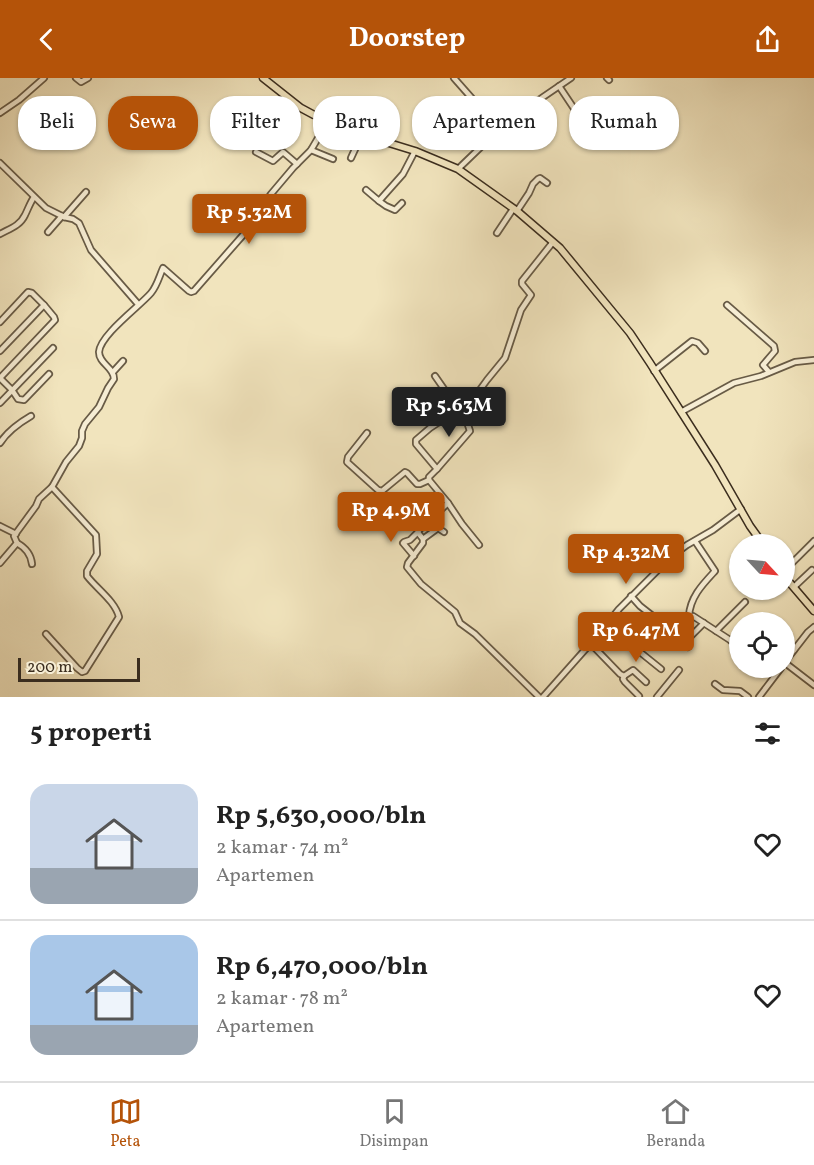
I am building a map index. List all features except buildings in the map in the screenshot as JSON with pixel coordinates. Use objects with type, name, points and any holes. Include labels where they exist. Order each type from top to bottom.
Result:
[{"type":"main road","points":[[263,78],[301,108],[313,114]]},
{"type":"main road","points":[[400,146],[458,169],[515,210],[564,253],[630,333],[756,534]]},
{"type":"main road","points":[[795,586],[814,609]]},
{"type":"main road","points":[[795,586],[814,609]]},
{"type":"street","points":[[0,113],[44,78]]},
{"type":"street","points":[[76,78],[81,82],[88,78]]},
{"type":"street","points":[[454,78],[470,96]]},
{"type":"street","points":[[544,96],[559,86],[563,80],[571,78]]},
{"type":"street","points":[[559,86],[569,101]]},
{"type":"street","points":[[32,564],[27,549],[17,543],[14,537],[39,499],[52,487],[66,462],[79,446],[83,427],[102,402],[114,379],[113,372],[100,357],[101,344],[122,319],[156,286],[163,268],[189,291],[194,291],[244,234],[271,194],[313,147]]},
{"type":"street","points":[[311,150],[333,159]]},
{"type":"street","points":[[351,158],[356,150]]},
{"type":"street","points":[[458,169],[477,150]]},
{"type":"street","points":[[379,201],[403,174],[415,151]]},
{"type":"street","points":[[256,152],[274,161],[283,152],[297,164]]},
{"type":"street","points":[[0,163],[46,208],[79,223],[91,250],[138,304]]},
{"type":"street","points":[[0,175],[6,169]]},
{"type":"street","points":[[497,232],[538,179],[547,183]]},
{"type":"street","points":[[366,190],[386,206],[395,210],[402,203]]},
{"type":"street","points":[[48,232],[86,192]]},
{"type":"street","points":[[0,234],[17,225],[24,218],[34,197]]},
{"type":"street","points":[[437,469],[416,444],[416,440],[477,394],[505,358],[521,310],[530,296],[522,281],[553,242]]},
{"type":"street","points":[[0,322],[28,292],[44,305],[55,320],[0,378],[18,399],[24,400],[49,374]]},
{"type":"street","points":[[0,351],[44,305]]},
{"type":"street","points":[[727,305],[774,346],[775,351],[763,365],[769,372]]},
{"type":"street","points":[[654,371],[692,341],[698,343],[705,351]]},
{"type":"street","points":[[0,403],[53,348]]},
{"type":"street","points":[[681,412],[734,383],[757,377],[795,362],[814,360]]},
{"type":"street","points":[[113,372],[123,361]]},
{"type":"street","points":[[367,433],[348,457],[347,462],[378,490],[382,491],[405,472],[417,484],[429,480],[429,477],[470,430],[460,408],[435,376]]},
{"type":"street","points":[[0,443],[19,424],[31,416]]},
{"type":"street","points":[[429,480],[479,545]]},
{"type":"street","points":[[46,634],[82,672],[119,617],[113,605],[87,576],[87,571],[97,554],[96,535],[52,487]]},
{"type":"street","points":[[414,556],[403,543],[410,540],[448,502]]},
{"type":"street","points":[[444,532],[438,528],[423,539],[423,543],[407,565],[407,569],[421,584],[455,612],[460,623],[475,634],[541,697],[591,644],[631,596],[672,556],[740,510]]},
{"type":"street","points":[[0,526],[16,534]]},
{"type":"street","points":[[418,532],[423,539]]},
{"type":"street","points":[[673,633],[689,616],[689,607],[694,597],[716,571],[695,541]]},
{"type":"street","points":[[795,561],[814,541]]},
{"type":"street","points":[[0,563],[17,543]]},
{"type":"street","points":[[795,586],[812,570]]},
{"type":"street","points":[[631,596],[688,647]]},
{"type":"street","points":[[716,631],[745,602]]},
{"type":"street","points":[[689,616],[696,617],[729,641]]},
{"type":"street","points":[[679,626],[691,636],[704,623]]},
{"type":"street","points":[[606,626],[661,669]]},
{"type":"street","points":[[795,649],[814,627]]},
{"type":"street","points":[[625,640],[630,634]]},
{"type":"street","points":[[591,644],[624,676]]},
{"type":"street","points":[[624,676],[633,670],[646,682]]},
{"type":"street","points":[[657,697],[679,670]]},
{"type":"street","points":[[795,671],[814,685]]},
{"type":"street","points":[[624,676],[625,682],[639,696]]},
{"type":"street","points":[[759,697],[773,678]]},
{"type":"street","points":[[715,684],[723,690],[740,691],[748,697]]}]
